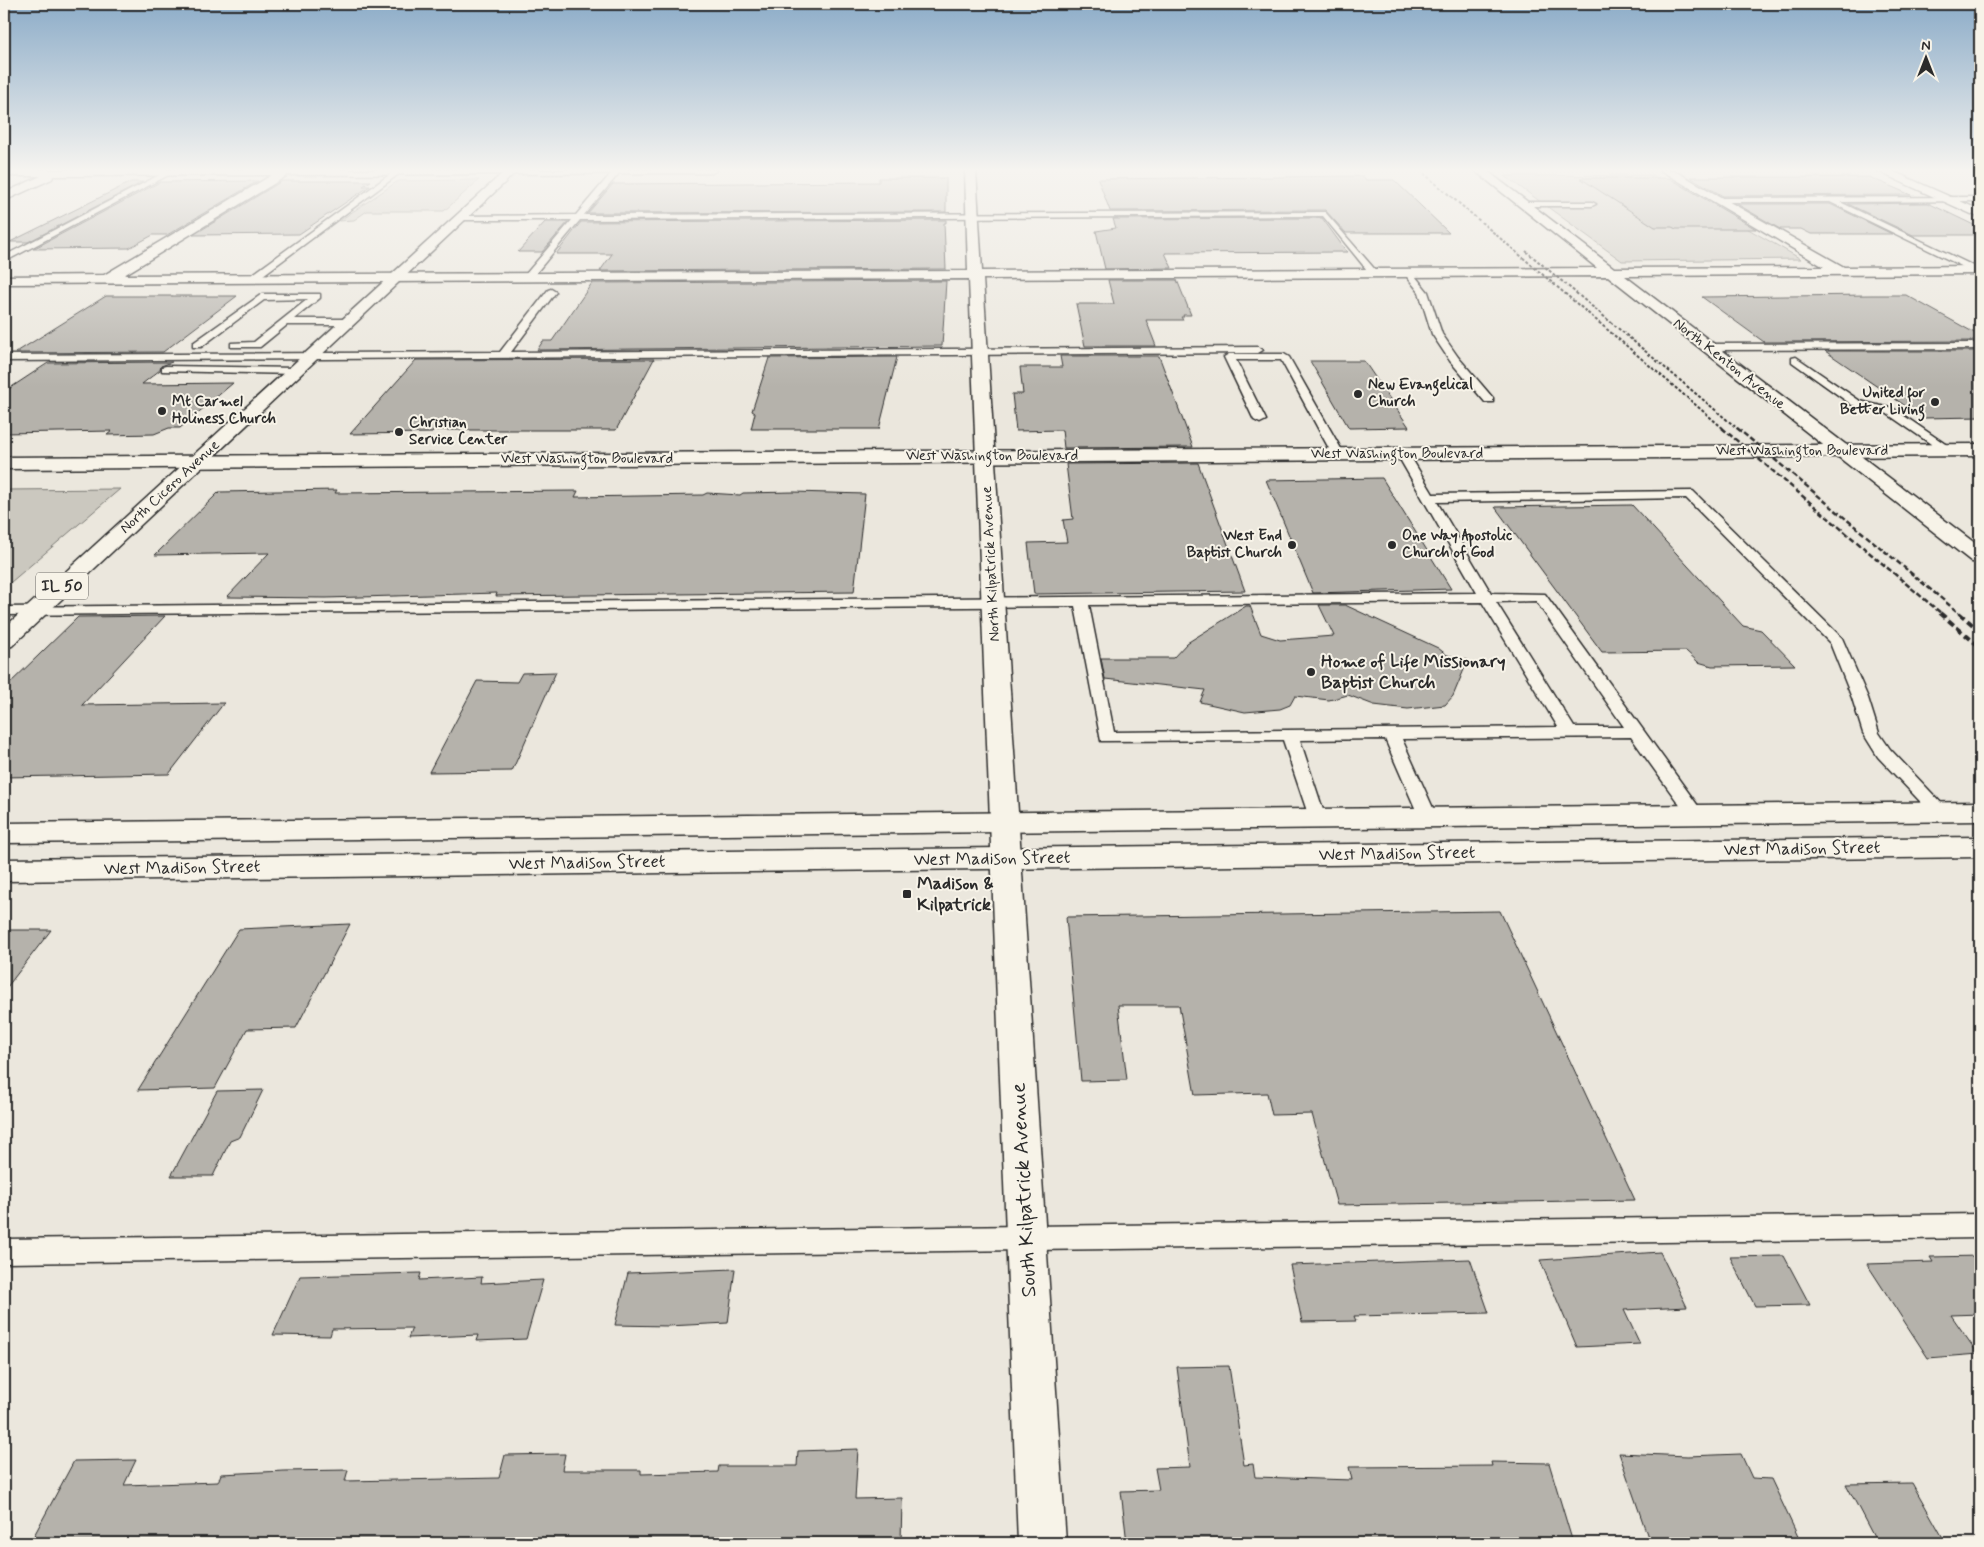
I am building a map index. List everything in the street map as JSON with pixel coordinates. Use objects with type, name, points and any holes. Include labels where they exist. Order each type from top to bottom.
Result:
[{"type":"street","points":[[108,279],[169,242]]},
{"type":"street","name":"North Cicero Avenue","points":[[4,641],[435,242]]},
{"type":"street","name":"North Kilpatrick Avenue","points":[[974,242],[1006,839]]},
{"type":"street","name":"North Kenton Avenue","points":[[1573,242],[1980,557]]},
{"type":"street","points":[[1793,242],[1842,270]]},
{"type":"street","points":[[4,280],[1842,270],[1978,271]]},
{"type":"street","name":"West Washington Boulevard","points":[[4,464],[1980,450]]},
{"type":"street","name":"West Madison Street","points":[[4,870],[1006,839],[1318,818],[1980,811]]},
{"type":"street","name":"West Madison Street","points":[[4,833],[1980,847]]},
{"type":"street","name":"South Kilpatrick Avenue","points":[[1006,839],[1042,1543]]},
{"type":"lane","points":[[4,259],[36,242]]},
{"type":"lane","points":[[252,279],[302,242]]},
{"type":"lane","points":[[528,277],[557,242]]},
{"type":"lane","points":[[1348,242],[1374,273]]},
{"type":"lane","points":[[1918,242],[1978,271]]},
{"type":"lane","points":[[1408,273],[1422,292],[1437,334],[1454,359],[1489,400]]},
{"type":"lane","points":[[504,354],[551,292]]},
{"type":"lane","points":[[284,322],[317,296],[262,297],[197,345],[256,345],[284,322],[349,322]]},
{"type":"lane","points":[[1706,347],[1980,346]]},
{"type":"lane","points":[[1191,350],[1193,358],[1284,357],[1338,454]]},
{"type":"lane","points":[[4,358],[1258,350]]},
{"type":"lane","points":[[1229,357],[1260,420]]},
{"type":"lane","points":[[1796,360],[1856,403],[1890,411],[1948,450]]},
{"type":"lane","points":[[166,369],[296,371]]},
{"type":"lane","points":[[1403,454],[1486,598],[1569,732]]},
{"type":"lane","points":[[1428,498],[1689,494],[1837,640],[1860,698],[1864,716],[1871,733],[1884,753],[1940,812]]},
{"type":"lane","points":[[4,611],[1540,597],[1695,814]]},
{"type":"lane","points":[[1081,601],[1107,738],[1637,732]]},
{"type":"lane","points":[[1392,734],[1428,817]]},
{"type":"lane","points":[[1290,736],[1318,818]]},
{"type":"lane","points":[[4,1251],[1980,1226]]},
{"type":"shaded area","points":[[1596,242],[1771,242],[1801,259],[1622,261]]},
{"type":"shaded area","points":[[120,489],[4,588],[4,490]]},
{"type":"building","points":[[46,242],[140,242],[129,248],[33,249]]},
{"type":"building","points":[[527,242],[550,242],[542,252],[518,252]]},
{"type":"building","points":[[565,242],[945,242],[946,269],[600,271],[612,254],[556,254]]},
{"type":"building","points":[[1099,242],[1340,242],[1347,252],[1165,253],[1172,268],[1105,269]]},
{"type":"building","points":[[1108,280],[1177,280],[1191,315],[1183,315],[1184,317],[1181,317],[1183,320],[1146,320],[1156,346],[1085,346],[1076,304],[1114,304]]},
{"type":"building","points":[[946,281],[942,346],[537,350],[543,341],[552,341],[592,283]]},
{"type":"building","points":[[1906,295],[1980,336],[1980,341],[1764,342],[1702,297]]},
{"type":"building","points":[[106,296],[237,296],[163,352],[15,353]]},
{"type":"building","points":[[1825,351],[1980,351],[1980,417],[1923,418]]},
{"type":"building","points":[[1060,356],[1159,356],[1193,447],[1064,448],[1062,430],[1016,431],[1012,394],[1023,394],[1020,367],[1062,367]]},
{"type":"building","points":[[897,357],[879,429],[751,429],[755,413],[752,411],[769,358]]},
{"type":"building","points":[[654,359],[616,430],[434,430],[432,433],[350,434],[416,360]]},
{"type":"building","name":"New Evangelical Church","points":[[1310,361],[1364,361],[1409,427],[1349,428]]},
{"type":"building","points":[[172,362],[161,366],[160,370],[142,384],[233,383],[180,428],[169,428],[154,434],[107,435],[112,431],[4,433],[4,392],[48,363]]},
{"type":"building","points":[[1198,463],[1245,591],[1034,594],[1028,543],[1067,542],[1063,520],[1073,519],[1066,464]]},
{"type":"building","points":[[1382,478],[1451,589],[1313,593],[1266,480]]},
{"type":"building","points":[[337,490],[335,493],[578,491],[575,497],[703,495],[707,493],[740,495],[743,493],[794,492],[865,494],[854,592],[496,596],[497,593],[326,598],[227,597],[269,553],[155,555],[219,492]]},
{"type":"building","points":[[1632,505],[1743,626],[1761,630],[1795,665],[1712,666],[1698,662],[1686,651],[1602,652],[1495,507]]},
{"type":"building","name":"Home of Life Missionary Baptist Church","points":[[1319,605],[1345,605],[1438,648],[1447,655],[1468,660],[1453,696],[1445,705],[1408,709],[1374,705],[1348,695],[1329,700],[1295,696],[1290,705],[1280,709],[1245,712],[1200,702],[1205,690],[1105,679],[1101,658],[1173,658],[1187,643],[1246,606],[1250,606],[1261,634],[1280,640],[1334,636]]},
{"type":"building","points":[[165,616],[82,705],[224,703],[169,774],[4,777],[4,689],[78,617]]},
{"type":"building","points":[[556,672],[512,771],[429,772],[477,681],[517,682],[522,673]]},
{"type":"building","points":[[1500,911],[1635,1200],[1337,1205],[1312,1114],[1272,1115],[1267,1093],[1195,1095],[1179,1005],[1118,1005],[1127,1080],[1081,1081],[1066,917]]},
{"type":"building","points":[[350,924],[296,1028],[247,1029],[215,1088],[138,1090],[239,929]]},
{"type":"building","points":[[4,930],[51,930],[4,991]]},
{"type":"building","points":[[263,1090],[240,1137],[230,1141],[213,1176],[171,1176],[217,1091]]},
{"type":"building","points":[[1660,1252],[1687,1307],[1624,1310],[1640,1344],[1577,1347],[1540,1260]]},
{"type":"building","points":[[1784,1256],[1810,1305],[1755,1306],[1730,1257]]},
{"type":"building","points":[[1980,1256],[1980,1314],[1951,1315],[1978,1354],[1928,1358],[1867,1264],[1933,1262],[1930,1257]]},
{"type":"building","points":[[1470,1259],[1489,1313],[1354,1316],[1356,1321],[1302,1322],[1290,1265]]},
{"type":"building","points":[[735,1269],[728,1323],[668,1326],[615,1325],[628,1273]]},
{"type":"building","points":[[421,1273],[419,1280],[482,1277],[481,1283],[543,1280],[526,1339],[476,1341],[478,1335],[408,1338],[412,1328],[332,1329],[330,1336],[273,1335],[300,1276]]},
{"type":"building","points":[[1229,1366],[1244,1465],[1253,1464],[1255,1477],[1352,1480],[1349,1467],[1492,1466],[1491,1462],[1549,1463],[1573,1543],[1127,1543],[1121,1491],[1159,1490],[1155,1468],[1190,1467],[1177,1367]]},
{"type":"building","points":[[858,1449],[855,1499],[902,1498],[901,1543],[30,1543],[74,1461],[136,1460],[124,1485],[218,1482],[221,1474],[284,1471],[348,1470],[345,1481],[499,1478],[505,1455],[565,1454],[562,1470],[641,1470],[641,1474],[718,1472],[719,1466],[797,1466],[798,1451]]},
{"type":"building","points":[[1619,1453],[1688,1456],[1741,1454],[1752,1478],[1771,1479],[1801,1543],[1650,1543]]},
{"type":"building","points":[[1912,1483],[1946,1543],[1877,1543],[1846,1484]]},
{"type":"railway","points":[[1505,242],[1724,429]]},
{"type":"railway","points":[[1526,251],[1738,429]]},
{"type":"railway","points":[[1722,428],[1942,614]]},
{"type":"railway","points":[[1737,428],[1960,614]]},
{"type":"railway","points":[[1940,613],[1980,647]]},
{"type":"railway","points":[[1959,613],[1980,631]]},
{"type":"place","name":"New Evangelical Church","points":[[1358,394]]},
{"type":"place","name":"United for Better Living","points":[[1935,402]]},
{"type":"place","name":"Mt Carmel Holiness Church","points":[[162,411]]},
{"type":"place","name":"Christian Service Center","points":[[399,432]]},
{"type":"place","name":"West End Baptist Church","points":[[1292,545]]},
{"type":"place","name":"One Way Apostolic Church of God","points":[[1392,545]]},
{"type":"place","name":"Home of Life Missionary Baptist Church","points":[[1311,672]]},
{"type":"place","name":"Madison & Kilpatrick","points":[[907,894]]}]
